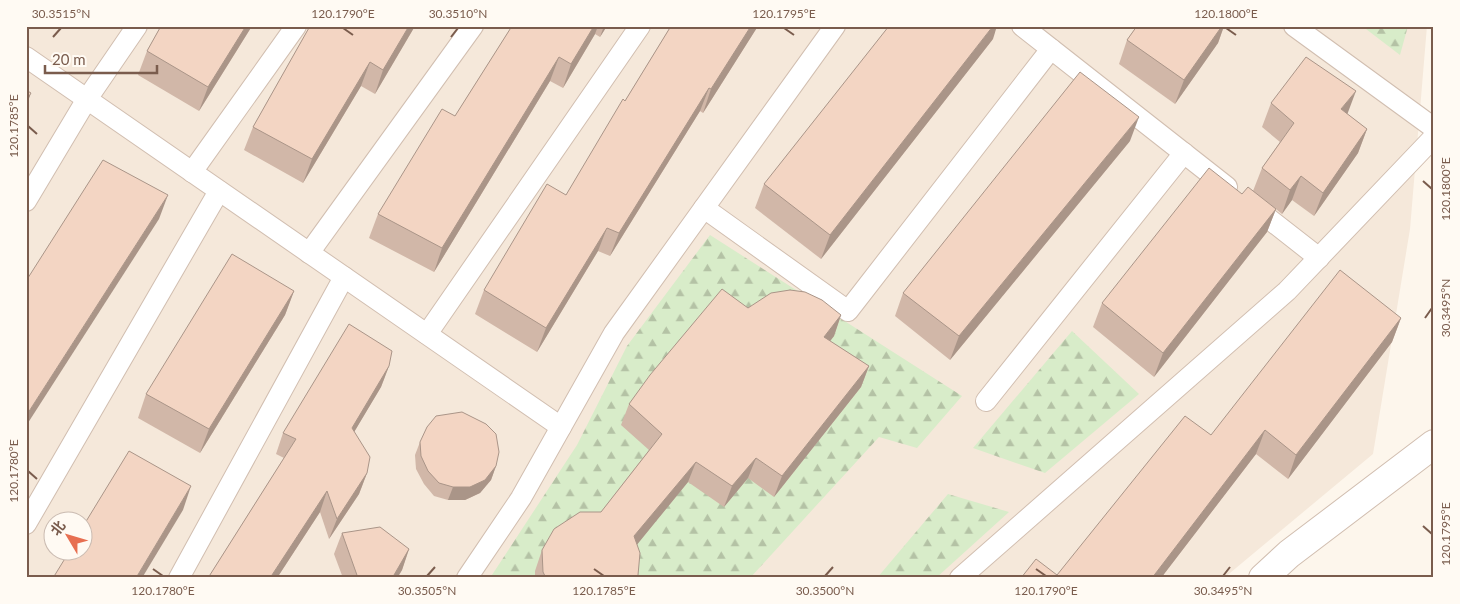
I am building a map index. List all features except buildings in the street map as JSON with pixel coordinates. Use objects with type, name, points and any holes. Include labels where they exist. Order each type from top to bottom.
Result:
[{"type":"street","points":[[1262,578],[1289,554],[1434,444]]},
{"type":"lane","points":[[26,200],[87,100],[137,26]]},
{"type":"lane","points":[[192,172],[296,26]]},
{"type":"lane","points":[[309,253],[472,26]]},
{"type":"lane","points":[[427,334],[640,26]]},
{"type":"lane","points":[[467,578],[521,498],[614,333],[835,26]]},
{"type":"lane","points":[[1022,26],[1319,258]]},
{"type":"lane","points":[[1294,26],[1434,128]]},
{"type":"lane","points":[[704,208],[848,311],[1051,49]]},
{"type":"lane","points":[[26,57],[561,427]]},
{"type":"lane","points":[[960,578],[1287,291],[1434,137]]},
{"type":"lane","points":[[986,401],[1184,153]]},
{"type":"lane","points":[[26,524],[219,191]]},
{"type":"lane","points":[[179,578],[344,277]]},
{"type":"shaded area","points":[[26,26],[1427,26],[1410,229],[1373,454],[1224,578],[26,578]]},
{"type":"green space","points":[[1362,26],[1408,26],[1400,55]]},
{"type":"green space","points":[[710,235],[962,396],[917,448],[879,437],[750,578],[490,578],[577,445],[627,346]]},
{"type":"green space","points":[[1072,331],[1139,394],[1045,473],[973,448]]},
{"type":"green space","points":[[948,494],[1009,512],[936,578],[877,578]]}]
